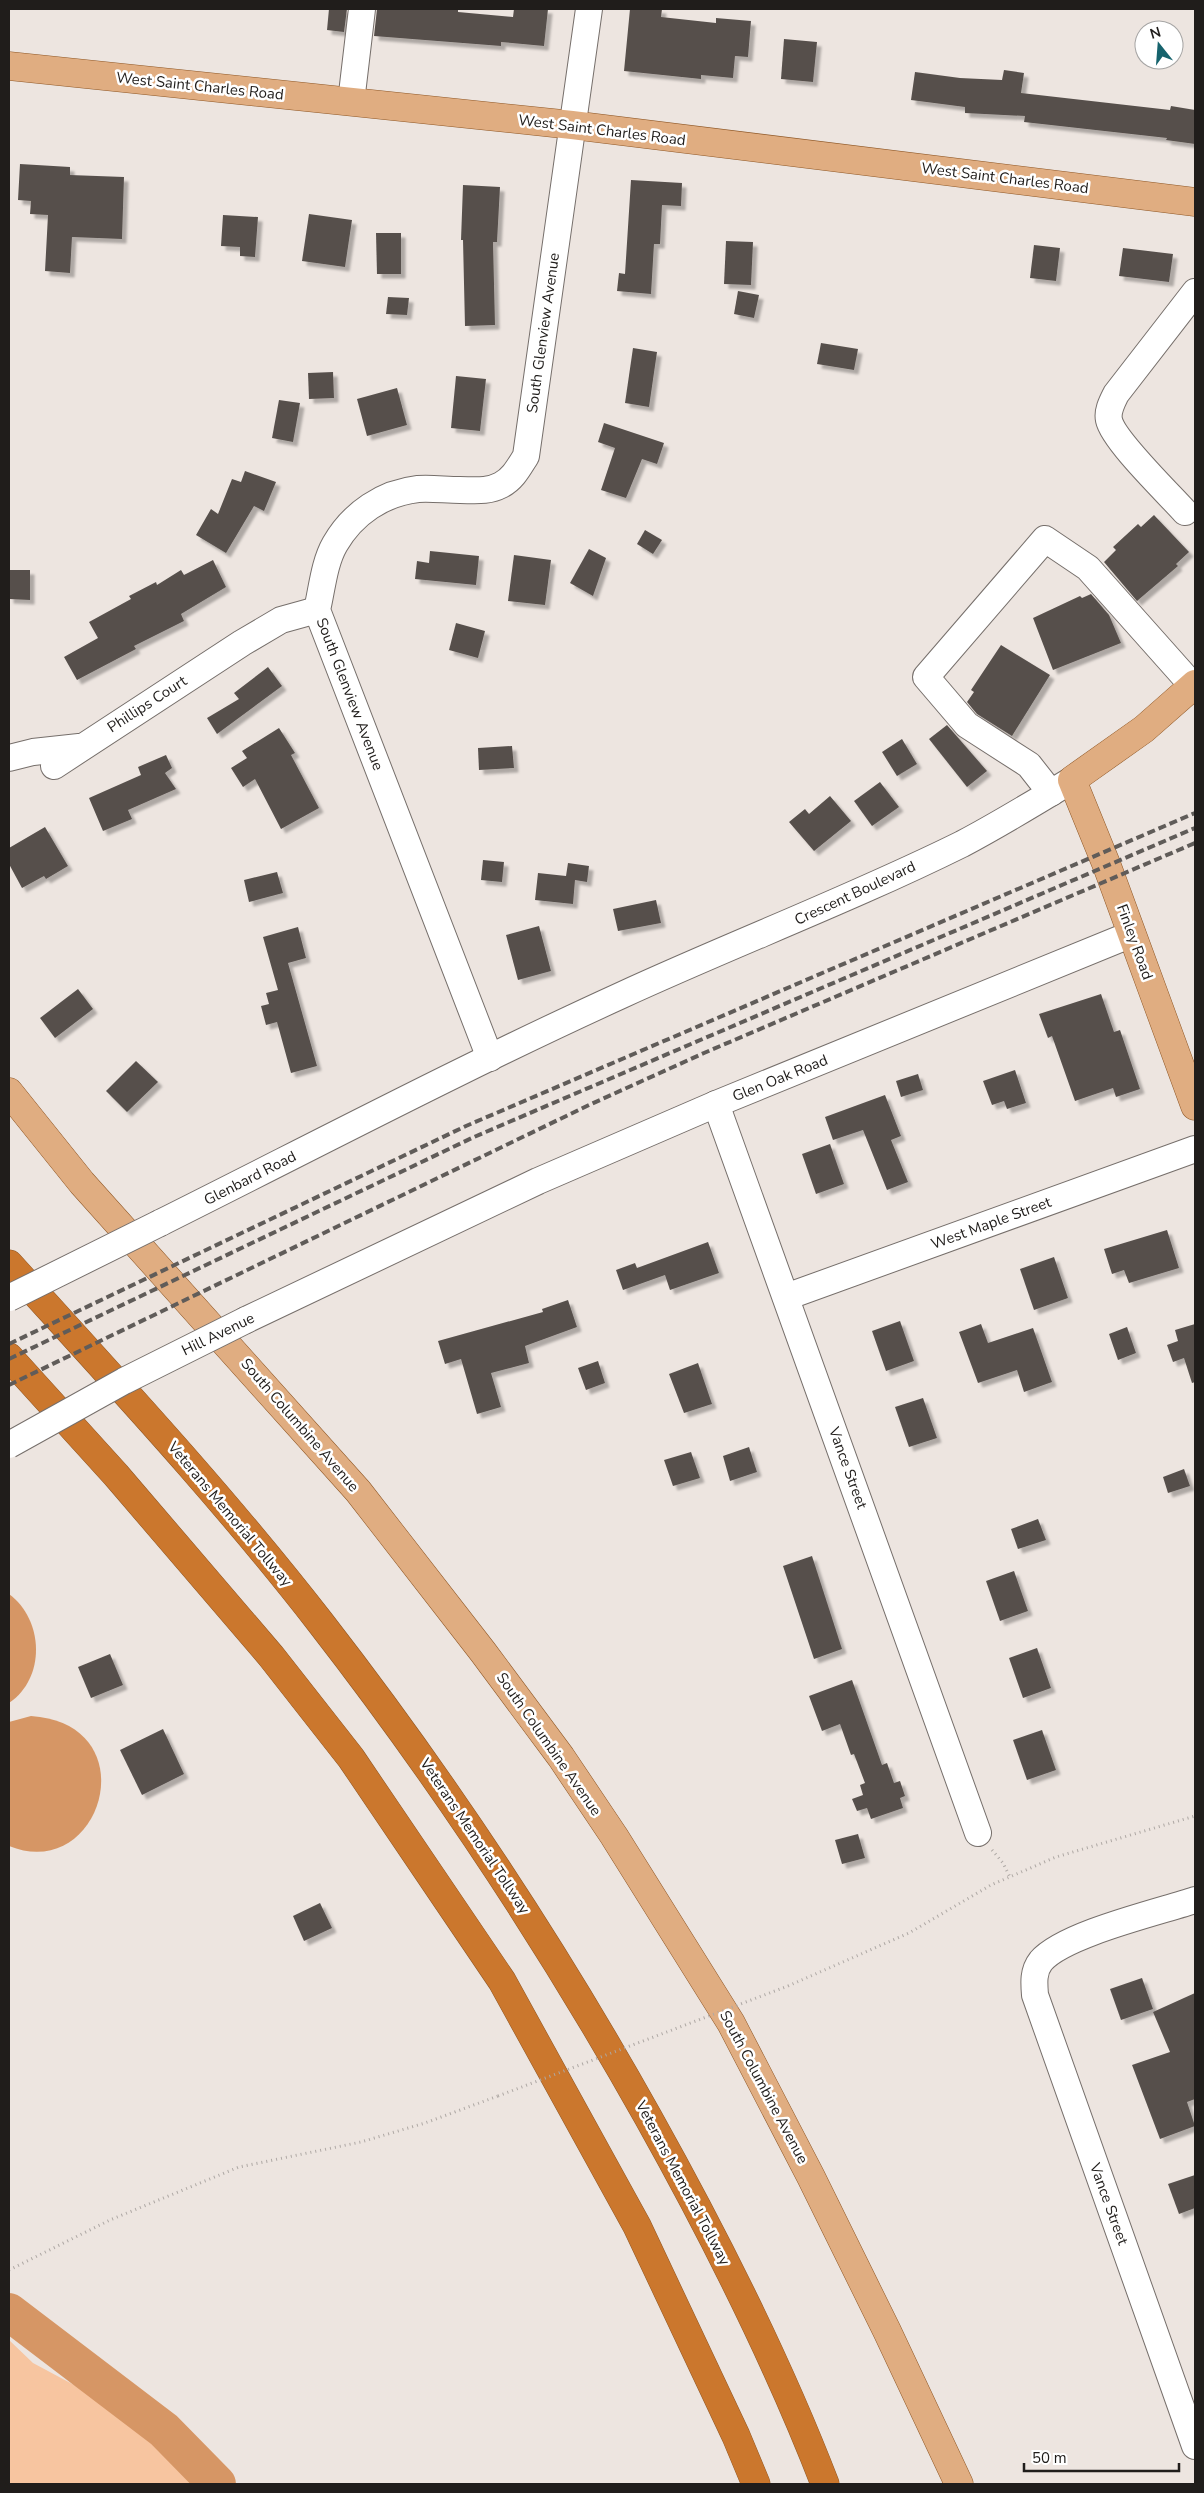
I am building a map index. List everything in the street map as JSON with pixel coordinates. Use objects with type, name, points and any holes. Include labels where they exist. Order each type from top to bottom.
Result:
[{"type":"highway","name":"Veterans Memorial Tollway","points":[[9,1264],[173,1445],[318,1619],[430,1769],[548,1945],[602,2034],[697,2204],[796,2408],[825,2484]]},
{"type":"highway","points":[[9,1357],[116,1475],[271,1656],[351,1758],[502,1981],[638,2226],[736,2436],[756,2484]]},
{"type":"main road","name":"West Saint Charles Road","points":[[9,66],[572,125],[1195,202]]},
{"type":"main road","name":"Crescent Boulevard","points":[[1062,786],[1144,729],[1194,685]]},
{"type":"main road","name":"Finley Road","points":[[1062,786],[1132,934],[1195,1106]]},
{"type":"main road","name":"South Columbine Avenue","points":[[9,1092],[82,1183],[358,1491],[483,1652],[598,1812],[731,2023],[875,2305],[959,2484]]},
{"type":"street","points":[[351,102],[362,9]]},
{"type":"street","name":"South Glenview Avenue","points":[[490,1058],[317,610],[334,545],[348,526],[363,512],[381,499],[401,492],[421,489],[486,490],[502,485],[515,474],[526,456],[589,9]]},
{"type":"street","points":[[1185,512],[1122,441],[1112,428],[1109,419],[1110,407],[1116,394],[1195,292]]},
{"type":"street","points":[[1062,786],[967,725],[926,678],[1045,539],[1088,568],[1194,685]]},
{"type":"street","name":"Phillips Court","points":[[54,766],[242,643],[281,620],[317,610]]},
{"type":"street","points":[[9,758],[33,752],[82,746]]},
{"type":"street","name":"Crescent Boulevard","points":[[490,1058],[623,994],[797,920],[961,844],[1020,813],[1062,786]]},
{"type":"street","name":"Glen Oak Road","points":[[432,1232],[538,1182],[716,1104],[1132,934]]},
{"type":"street","name":"Glenbard Road","points":[[9,1298],[490,1058]]},
{"type":"street","name":"Vance Street","points":[[716,1104],[978,1833]]},
{"type":"street","name":"West Maple Street","points":[[786,1297],[1195,1150]]},
{"type":"street","name":"Hill Avenue","points":[[9,1445],[115,1386],[246,1320],[432,1232]]},
{"type":"street","name":"Vance Street","points":[[1195,1900],[1075,1939],[1051,1952],[1041,1962],[1034,1981],[1035,1995],[1195,2446]]},
{"type":"path","points":[[9,2270],[110,2220],[239,2167],[361,2142],[425,2123],[788,1986],[909,1933],[991,1885],[1056,1857],[1195,1816]]},
{"type":"path","points":[[978,1833],[1003,1863],[1010,1877]]},
{"type":"shaded area","points":[[9,1594],[21,1605],[29,1618],[34,1633],[36,1649],[30,1679],[21,1692],[9,1703]]},
{"type":"shaded area","points":[[31,1716],[68,1725],[90,1745],[100,1771],[99,1798],[88,1824],[68,1843],[41,1852],[9,1846],[9,1722]]},
{"type":"shaded area","points":[[9,2340],[33,2363],[76,2386],[151,2438],[200,2484],[9,2484]]},
{"type":"building","points":[[329,9],[347,9],[344,32],[327,30]]},
{"type":"building","points":[[377,9],[458,9],[458,12],[513,17],[514,9],[548,9],[544,46],[501,42],[501,46],[374,36]]},
{"type":"building","points":[[630,9],[662,9],[661,17],[716,23],[716,18],[751,21],[748,57],[735,56],[733,78],[701,75],[701,79],[624,71]]},
{"type":"building","points":[[784,39],[817,42],[813,82],[781,79]]},
{"type":"building","points":[[1004,70],[1024,73],[1021,93],[1170,110],[1171,106],[1195,110],[1195,144],[1166,140],[1167,138],[1024,122],[1025,116],[965,113],[965,107],[911,100],[915,72],[960,78],[1002,80]]},
{"type":"building","points":[[20,164],[70,167],[70,175],[124,177],[122,239],[72,237],[70,273],[45,271],[48,215],[30,214],[31,201],[18,200]]},
{"type":"building","points":[[631,180],[682,183],[681,206],[662,205],[660,244],[654,244],[651,294],[617,291],[619,273],[625,274]]},
{"type":"building","points":[[463,185],[500,187],[497,242],[493,242],[495,325],[465,326],[463,240],[461,240]]},
{"type":"building","points":[[309,214],[352,220],[345,267],[302,261]]},
{"type":"building","points":[[223,215],[258,217],[255,257],[240,256],[240,247],[221,246]]},
{"type":"building","points":[[376,233],[401,233],[401,274],[377,274]]},
{"type":"building","points":[[726,241],[753,242],[751,285],[724,284]]},
{"type":"building","points":[[1034,245],[1060,248],[1056,281],[1030,278]]},
{"type":"building","points":[[1123,248],[1173,254],[1169,282],[1119,276]]},
{"type":"building","points":[[738,291],[759,295],[754,318],[734,314]]},
{"type":"building","points":[[388,297],[409,298],[407,315],[386,314]]},
{"type":"building","points":[[821,343],[858,349],[854,370],[817,364]]},
{"type":"building","points":[[633,348],[657,352],[649,407],[625,403]]},
{"type":"building","points":[[333,372],[334,398],[309,399],[308,373]]},
{"type":"building","points":[[456,376],[486,379],[480,431],[451,428]]},
{"type":"building","points":[[397,388],[407,425],[367,436],[357,399]]},
{"type":"building","points":[[279,400],[300,403],[293,442],[272,438]]},
{"type":"building","points":[[604,423],[664,443],[657,464],[642,459],[626,498],[601,490],[615,448],[598,442]]},
{"type":"building","points":[[245,471],[276,482],[264,511],[254,506],[226,553],[196,535],[211,509],[218,514],[232,479],[241,482]]},
{"type":"building","points":[[1154,515],[1189,552],[1176,564],[1178,566],[1137,601],[1104,562],[1116,550],[1113,547],[1138,524],[1141,527]]},
{"type":"building","points":[[645,530],[662,540],[653,554],[637,544]]},
{"type":"building","points":[[589,549],[606,558],[593,596],[570,583]]},
{"type":"building","points":[[430,551],[479,556],[476,585],[415,579],[417,561],[429,563]]},
{"type":"building","points":[[514,555],[551,560],[545,605],[508,601]]},
{"type":"building","points":[[213,560],[226,587],[181,614],[184,621],[134,646],[136,649],[77,680],[64,657],[98,638],[89,622],[131,599],[129,596],[156,582],[157,585],[181,570],[184,575]]},
{"type":"building","points":[[9,570],[30,570],[30,600],[9,599]]},
{"type":"building","points":[[1091,594],[1109,615],[1121,643],[1053,670],[1033,618],[1080,596],[1082,598]]},
{"type":"building","points":[[456,623],[485,631],[478,658],[449,650]]},
{"type":"building","points":[[1001,645],[1050,675],[1012,736],[977,714],[967,702],[974,692],[971,690]]},
{"type":"building","points":[[268,667],[282,686],[217,734],[207,718],[239,699],[234,693]]},
{"type":"building","points":[[947,725],[987,771],[967,787],[929,739]]},
{"type":"building","points":[[279,728],[295,753],[291,755],[319,808],[281,829],[255,779],[243,787],[231,768],[247,758],[242,751]]},
{"type":"building","points":[[902,739],[917,764],[897,776],[882,752]]},
{"type":"building","points":[[512,746],[514,768],[479,770],[478,748]]},
{"type":"building","points":[[166,755],[172,768],[165,773],[176,789],[128,810],[132,819],[103,831],[89,798],[141,775],[138,767]]},
{"type":"building","points":[[880,782],[899,807],[872,826],[854,801]]},
{"type":"building","points":[[830,796],[851,821],[814,851],[789,822],[805,809],[809,814]]},
{"type":"building","points":[[45,827],[68,866],[46,879],[44,876],[22,888],[9,864],[9,848]]},
{"type":"building","points":[[483,860],[504,862],[502,882],[481,880]]},
{"type":"building","points":[[568,863],[589,866],[587,882],[575,880],[573,904],[535,900],[538,873],[566,876]]},
{"type":"building","points":[[277,872],[283,893],[249,902],[244,880]]},
{"type":"building","points":[[656,900],[661,923],[618,931],[613,909]]},
{"type":"building","points":[[539,926],[551,971],[518,980],[506,935]]},
{"type":"building","points":[[298,927],[306,958],[288,963],[317,1066],[291,1073],[277,1022],[266,1025],[261,1006],[269,1004],[266,993],[278,990],[263,937]]},
{"type":"building","points":[[78,989],[93,1009],[55,1038],[40,1018]]},
{"type":"building","points":[[1101,994],[1114,1032],[1120,1030],[1140,1089],[1116,1097],[1113,1088],[1075,1101],[1052,1036],[1048,1038],[1039,1014]]},
{"type":"building","points":[[136,1061],[158,1082],[127,1112],[106,1091]]},
{"type":"building","points":[[1015,1070],[1026,1103],[1007,1109],[1004,1101],[992,1105],[983,1081]]},
{"type":"building","points":[[918,1074],[923,1090],[901,1097],[896,1081]]},
{"type":"building","points":[[885,1095],[901,1136],[891,1140],[908,1182],[887,1190],[863,1130],[833,1140],[825,1117]]},
{"type":"building","points":[[830,1144],[844,1184],[816,1194],[802,1154]]},
{"type":"building","points":[[1167,1230],[1179,1268],[1129,1283],[1124,1270],[1112,1274],[1104,1249]]},
{"type":"building","points":[[708,1242],[719,1273],[670,1290],[665,1275],[623,1290],[616,1270],[635,1263],[637,1268]]},
{"type":"building","points":[[1054,1257],[1068,1298],[1034,1310],[1020,1269]]},
{"type":"building","points":[[568,1300],[577,1327],[525,1346],[529,1363],[491,1373],[501,1407],[477,1414],[461,1359],[445,1364],[438,1341],[543,1312],[542,1309]]},
{"type":"building","points":[[900,1321],[914,1361],[886,1371],[872,1331]]},
{"type":"building","points":[[981,1324],[988,1343],[1033,1328],[1052,1382],[1024,1392],[1017,1370],[978,1383],[959,1332]]},
{"type":"building","points":[[1195,1324],[1195,1382],[1192,1383],[1184,1358],[1173,1362],[1167,1345],[1178,1341],[1175,1330]]},
{"type":"building","points":[[1127,1327],[1136,1353],[1118,1360],[1109,1334]]},
{"type":"building","points":[[598,1361],[605,1383],[586,1390],[578,1368]]},
{"type":"building","points":[[698,1363],[712,1404],[684,1413],[669,1374]]},
{"type":"building","points":[[923,1398],[937,1438],[909,1447],[895,1407]]},
{"type":"building","points":[[749,1447],[757,1472],[730,1481],[723,1456]]},
{"type":"building","points":[[691,1452],[700,1478],[673,1486],[664,1460]]},
{"type":"building","points":[[1184,1469],[1190,1486],[1168,1493],[1163,1477]]},
{"type":"building","points":[[1038,1519],[1046,1540],[1018,1549],[1011,1529]]},
{"type":"building","points":[[812,1556],[842,1649],[814,1659],[783,1566]]},
{"type":"building","points":[[1014,1571],[1028,1611],[1000,1621],[986,1581]]},
{"type":"building","points":[[1037,1648],[1051,1688],[1023,1698],[1009,1658]]},
{"type":"building","points":[[110,1654],[123,1685],[91,1698],[78,1667]]},
{"type":"building","points":[[852,1680],[882,1765],[887,1763],[894,1783],[900,1781],[905,1796],[900,1798],[903,1808],[871,1819],[867,1808],[857,1811],[852,1799],[863,1795],[860,1785],[865,1783],[854,1754],[851,1755],[840,1724],[822,1731],[809,1696]]},
{"type":"building","points":[[163,1729],[184,1774],[142,1795],[120,1750]]},
{"type":"building","points":[[1042,1730],[1056,1770],[1027,1780],[1013,1740]]},
{"type":"building","points":[[858,1834],[865,1858],[842,1864],[835,1840]]},
{"type":"building","points":[[320,1903],[332,1928],[304,1941],[293,1916]]},
{"type":"building","points":[[1142,1978],[1153,2009],[1121,2020],[1110,1989]]},
{"type":"building","points":[[1195,1993],[1195,2099],[1187,2102],[1195,2126],[1160,2139],[1132,2065],[1170,2052],[1153,2012]]},
{"type":"building","points":[[1195,2175],[1195,2208],[1179,2214],[1168,2184]]},
{"type":"waterway","points":[[9,2312],[164,2430],[217,2484]]},
{"type":"railway","points":[[9,1344],[466,1126],[1195,813]]},
{"type":"railway","points":[[9,1359],[474,1137],[1195,828]]},
{"type":"railway","points":[[9,1385],[589,1105],[704,1053],[1195,843]]}]
